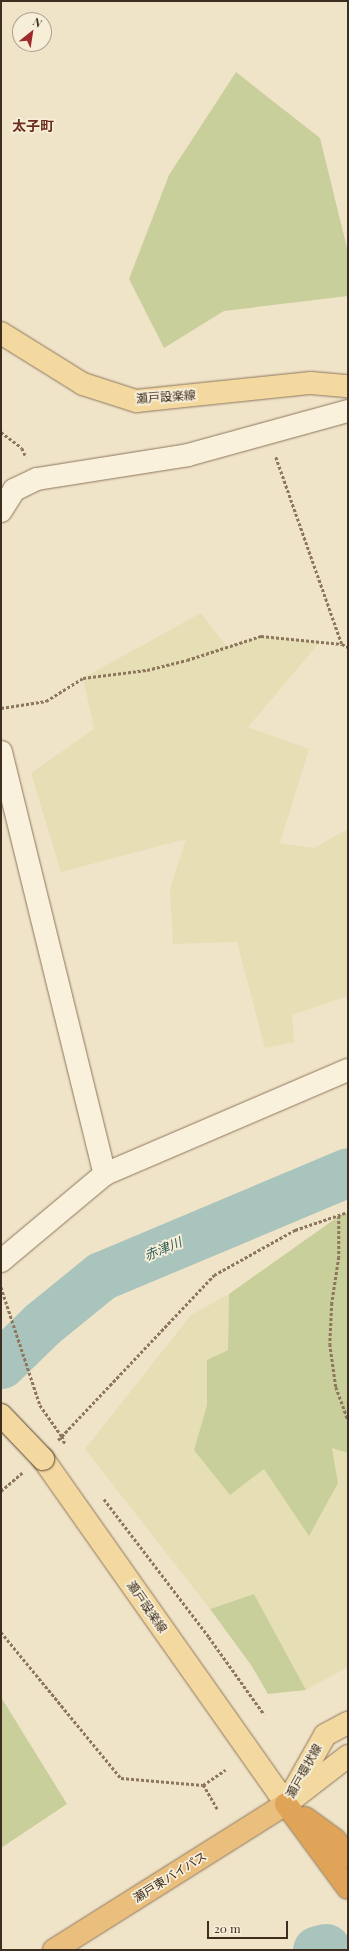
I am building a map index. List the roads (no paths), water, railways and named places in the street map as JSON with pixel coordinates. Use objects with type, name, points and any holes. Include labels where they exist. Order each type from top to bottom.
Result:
[{"type":"highway","points":[[286,1804],[335,1840],[348,1856]]},
{"type":"highway","points":[[286,1804],[348,1888]]},
{"type":"highway","name":"瀬戸東バイパス","points":[[54,1950],[286,1804]]},
{"type":"main road","name":"瀬戸設楽線","points":[[1,333],[83,384],[136,401],[311,383],[348,386]]},
{"type":"main road","name":"瀬戸設楽線","points":[[1,1415],[43,1459],[286,1804]]},
{"type":"main road","name":"瀬戸環状線","points":[[286,1804],[325,1735],[348,1723]]},
{"type":"main road","name":"瀬戸環状線","points":[[286,1804],[348,1756]]},
{"type":"street","points":[[1,511],[14,490],[37,479],[188,455],[267,432],[348,411]]},
{"type":"street","points":[[1,752],[105,1174]]},
{"type":"street","points":[[1,1261],[105,1174],[348,1070]]},
{"type":"waterway","name":"赤津川","points":[[1,1364],[42,1324],[101,1276],[348,1172]]},
{"type":"waterway","points":[[317,1950],[326,1948]]},
{"type":"district","name":"太子町","points":[[33,126]]}]
